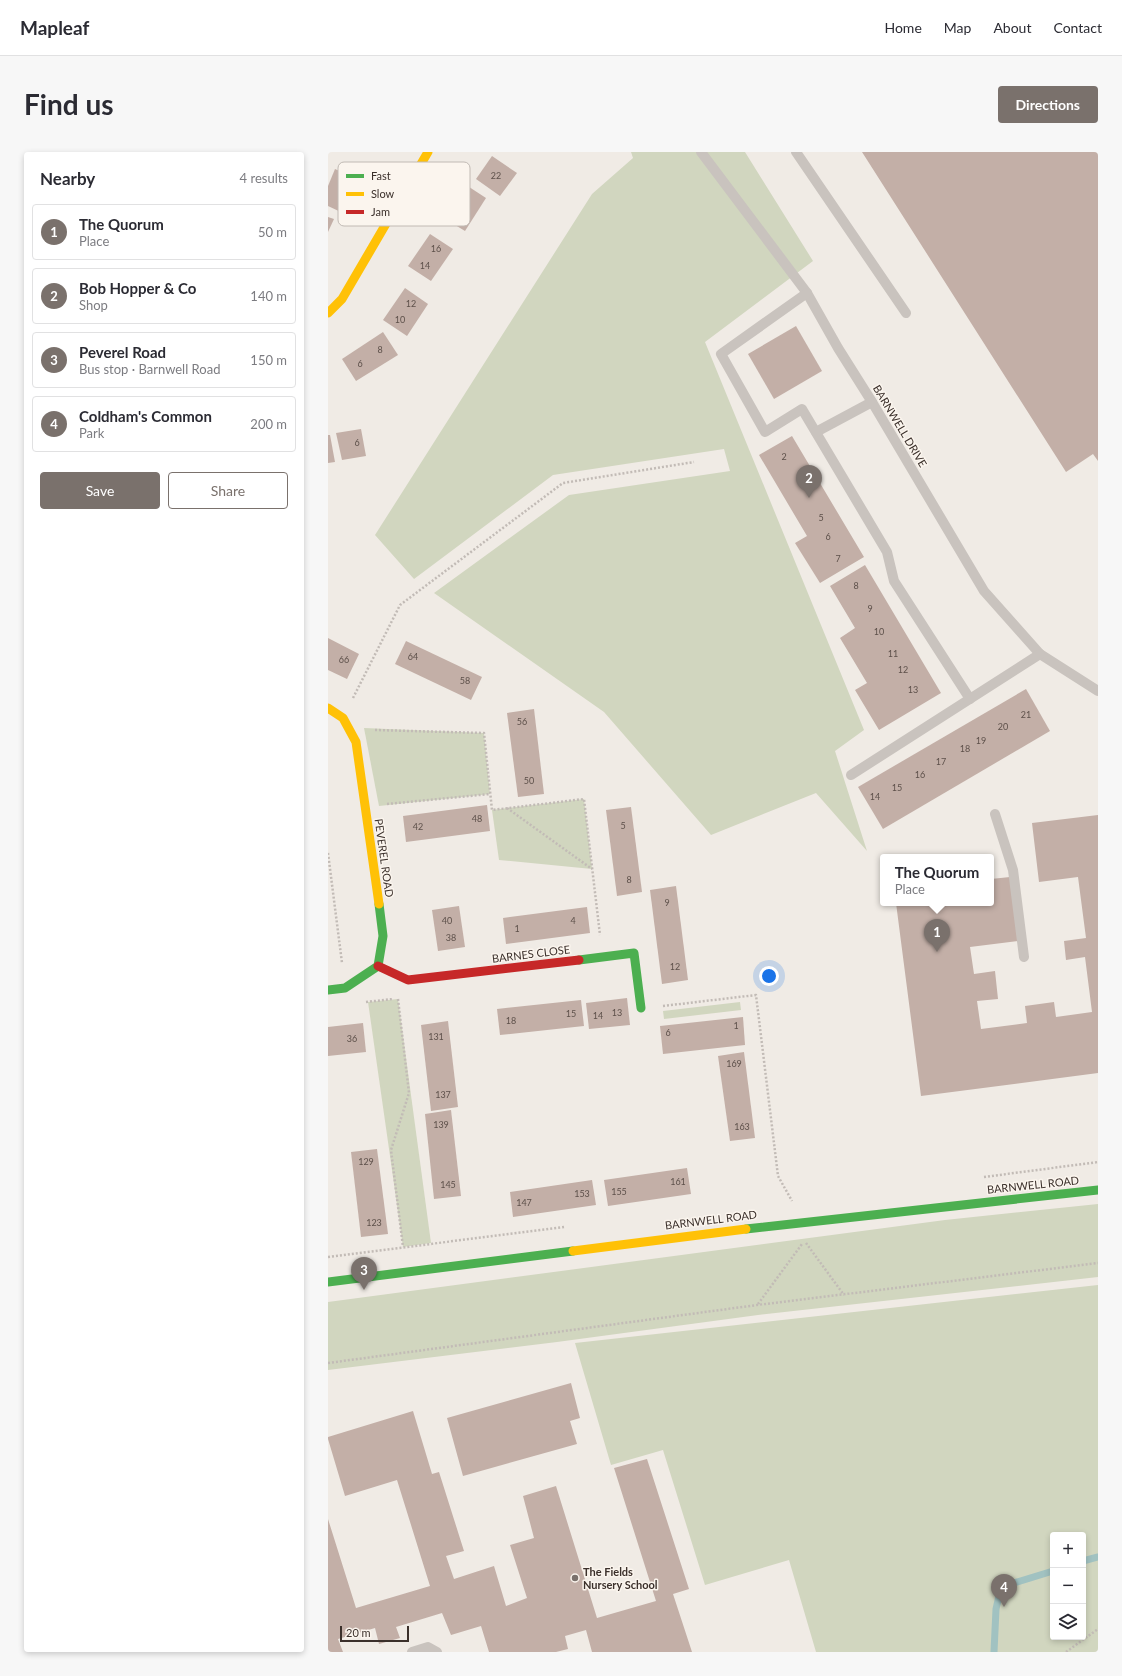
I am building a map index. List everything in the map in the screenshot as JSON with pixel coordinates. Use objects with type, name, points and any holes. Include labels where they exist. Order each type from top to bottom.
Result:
[{"type":"street","points":[[422,162],[428,152]]},
{"type":"street","points":[[328,313],[342,299],[385,226]]},
{"type":"street","name":"PEVEREL ROAD","points":[[328,708],[343,718],[356,742],[383,936],[378,966]]},
{"type":"street","name":"BARNES CLOSE","points":[[378,966],[408,980],[634,954],[641,1008]]},
{"type":"street","points":[[328,990],[345,988],[378,966]]},
{"type":"street","name":"BARNWELL ROAD","points":[[328,1282],[798,1222],[1098,1190]]},
{"type":"lane","name":"BARNWELL DRIVE","points":[[701,152],[807,293],[838,348],[872,402],[984,590],[1040,654],[1098,691]]},
{"type":"lane","points":[[796,152],[906,313]]},
{"type":"lane","points":[[807,293],[721,354],[765,432],[802,409],[887,552],[894,581],[970,699]]},
{"type":"lane","points":[[816,432],[872,402]]},
{"type":"lane","points":[[851,775],[1040,654]]},
{"type":"lane","points":[[995,814],[1013,870],[1024,957]]},
{"type":"lane","points":[[412,1652],[428,1646],[437,1652]]},
{"type":"path","points":[[343,718],[400,605],[563,483],[694,462]]},
{"type":"path","points":[[349,730],[484,733],[492,810],[584,799],[602,957]]},
{"type":"path","points":[[365,806],[490,794]]},
{"type":"path","points":[[507,808],[592,870]]},
{"type":"path","points":[[328,853],[345,988]]},
{"type":"path","points":[[641,1008],[756,995],[778,1176],[793,1202]]},
{"type":"path","points":[[398,999],[409,1093],[391,1150],[403,1246]]},
{"type":"path","points":[[757,1305],[805,1241],[844,1295]]},
{"type":"path","points":[[328,1363],[757,1305],[1098,1263]]},
{"type":"path","points":[[1066,1652],[1098,1629]]},
{"type":"green space","points":[[631,152],[745,152],[813,261],[705,342],[864,730],[835,751],[867,851],[816,793],[711,835],[604,712],[434,593],[569,495],[730,471],[724,449],[553,475],[414,579],[375,535],[592,194],[633,158]]},
{"type":"green space","points":[[364,728],[484,733],[490,794],[379,806]]},
{"type":"green space","points":[[584,799],[592,869],[499,860],[492,810]]},
{"type":"green space","points":[[398,999],[431,1243],[403,1247],[368,1002]]},
{"type":"green space","points":[[740,1002],[741,1010],[664,1019],[663,1011]]},
{"type":"green space","points":[[1098,1204],[1098,1277],[758,1315],[557,1342],[328,1370],[328,1302],[945,1220]]},
{"type":"green space","points":[[1098,1285],[1098,1652],[816,1652],[789,1560],[705,1585],[663,1450],[611,1465],[575,1343]]},
{"type":"building","points":[[862,152],[1098,152],[1098,461],[1093,454],[1066,472]]},
{"type":"building","points":[[492,156],[517,173],[500,196],[476,179]]},
{"type":"building","points":[[335,169],[338,170],[338,211],[328,206],[328,186]]},
{"type":"building","points":[[470,188],[486,198],[470,223]]},
{"type":"building","points":[[328,217],[334,219],[328,232]]},
{"type":"building","points":[[457,226],[468,226],[465,231]]},
{"type":"building","points":[[430,234],[453,249],[431,281],[408,266]]},
{"type":"building","points":[[405,288],[428,304],[407,336],[383,320]]},
{"type":"building","points":[[796,326],[822,371],[774,399],[748,354]]},
{"type":"building","points":[[383,332],[398,355],[356,381],[342,359]]},
{"type":"building","points":[[361,429],[366,456],[342,460],[336,433]]},
{"type":"building","points":[[328,435],[330,435],[335,462],[328,463]]},
{"type":"building","points":[[792,436],[864,557],[820,583],[795,543],[807,536],[759,455]]},
{"type":"building","points":[[865,565],[941,693],[879,730],[855,690],[867,683],[840,638],[855,628],[830,586]]},
{"type":"building","points":[[328,638],[359,654],[347,679],[328,670]]},
{"type":"building","points":[[406,641],[482,677],[471,700],[395,664]]},
{"type":"building","points":[[1026,689],[1050,731],[883,829],[858,787]]},
{"type":"building","points":[[534,709],[544,794],[518,797],[507,713]]},
{"type":"building","points":[[487,805],[490,831],[406,842],[403,816]]},
{"type":"building","points":[[631,807],[642,892],[617,896],[606,810]]},
{"type":"building","points":[[1098,815],[1098,1073],[921,1096],[896,906],[994,906],[994,879],[1010,877],[1018,941],[970,947],[974,974],[995,971],[998,999],[977,1001],[981,1029],[1027,1023],[1025,1006],[1054,1002],[1056,1017],[1092,1012],[1085,957],[1066,960],[1064,941],[1086,938],[1078,877],[1039,882],[1032,823]]},
{"type":"building","points":[[676,886],[688,980],[662,984],[650,890]]},
{"type":"building","points":[[459,906],[465,947],[438,951],[432,910]]},
{"type":"building","points":[[587,907],[590,933],[506,944],[503,918]]},
{"type":"building","points":[[627,998],[630,1025],[589,1029],[586,1003]]},
{"type":"building","points":[[581,1000],[584,1026],[500,1035],[497,1009]]},
{"type":"building","points":[[743,1017],[745,1045],[663,1054],[660,1026]]},
{"type":"building","points":[[448,1021],[458,1107],[431,1111],[421,1025]]},
{"type":"building","points":[[363,1023],[366,1052],[328,1056],[328,1027]]},
{"type":"building","points":[[744,1052],[755,1138],[730,1141],[718,1056]]},
{"type":"building","points":[[451,1110],[461,1196],[434,1199],[425,1114]]},
{"type":"building","points":[[377,1149],[388,1234],[361,1237],[351,1152]]},
{"type":"building","points":[[687,1168],[691,1194],[608,1206],[604,1180]]},
{"type":"building","points":[[592,1180],[596,1205],[513,1217],[510,1192]]},
{"type":"building","points":[[571,1383],[580,1418],[570,1421],[577,1444],[463,1476],[447,1418]]},
{"type":"building","points":[[413,1411],[432,1474],[439,1472],[464,1551],[446,1556],[454,1579],[494,1566],[506,1606],[527,1598],[510,1545],[534,1538],[523,1496],[556,1486],[597,1618],[656,1601],[614,1468],[647,1459],[689,1589],[673,1594],[692,1652],[592,1652],[586,1630],[565,1636],[568,1649],[556,1652],[489,1652],[481,1626],[451,1635],[442,1613],[396,1627],[400,1638],[379,1644],[375,1628],[338,1639],[343,1652],[328,1652],[328,1519],[356,1608],[430,1586],[397,1480],[345,1496],[328,1439],[328,1437]]},
{"type":"waterway","points":[[1086,1560],[1098,1557]]},
{"type":"waterway","points":[[994,1652],[996,1609],[1001,1587],[1050,1572]]},
{"type":"traffic: fast","points":[[328,990],[345,988],[378,966],[383,936],[379,904]]},
{"type":"traffic: fast","points":[[579,960],[634,953],[641,1008]]},
{"type":"traffic: fast","points":[[746,1229],[1098,1190]]},
{"type":"traffic: fast","points":[[328,1282],[573,1251]]},
{"type":"traffic: slow","points":[[422,162],[428,152]]},
{"type":"traffic: slow","points":[[328,313],[342,299],[385,226]]},
{"type":"traffic: slow","points":[[328,708],[343,718],[356,742],[379,904]]},
{"type":"traffic: slow","points":[[573,1251],[746,1229]]},
{"type":"traffic: jam","points":[[378,966],[408,980],[579,960]]},
{"type":"place","name":"Bob Hopper & Co","points":[[809,498]]},
{"type":"place","name":"The Quorum","points":[[937,952]]},
{"type":"place","name":"Peverel Road","points":[[364,1290]]},
{"type":"place","name":"The Fields Nursery School","points":[[575,1578]]},
{"type":"place","name":"Coldham's Common","points":[[1004,1607]]}]
